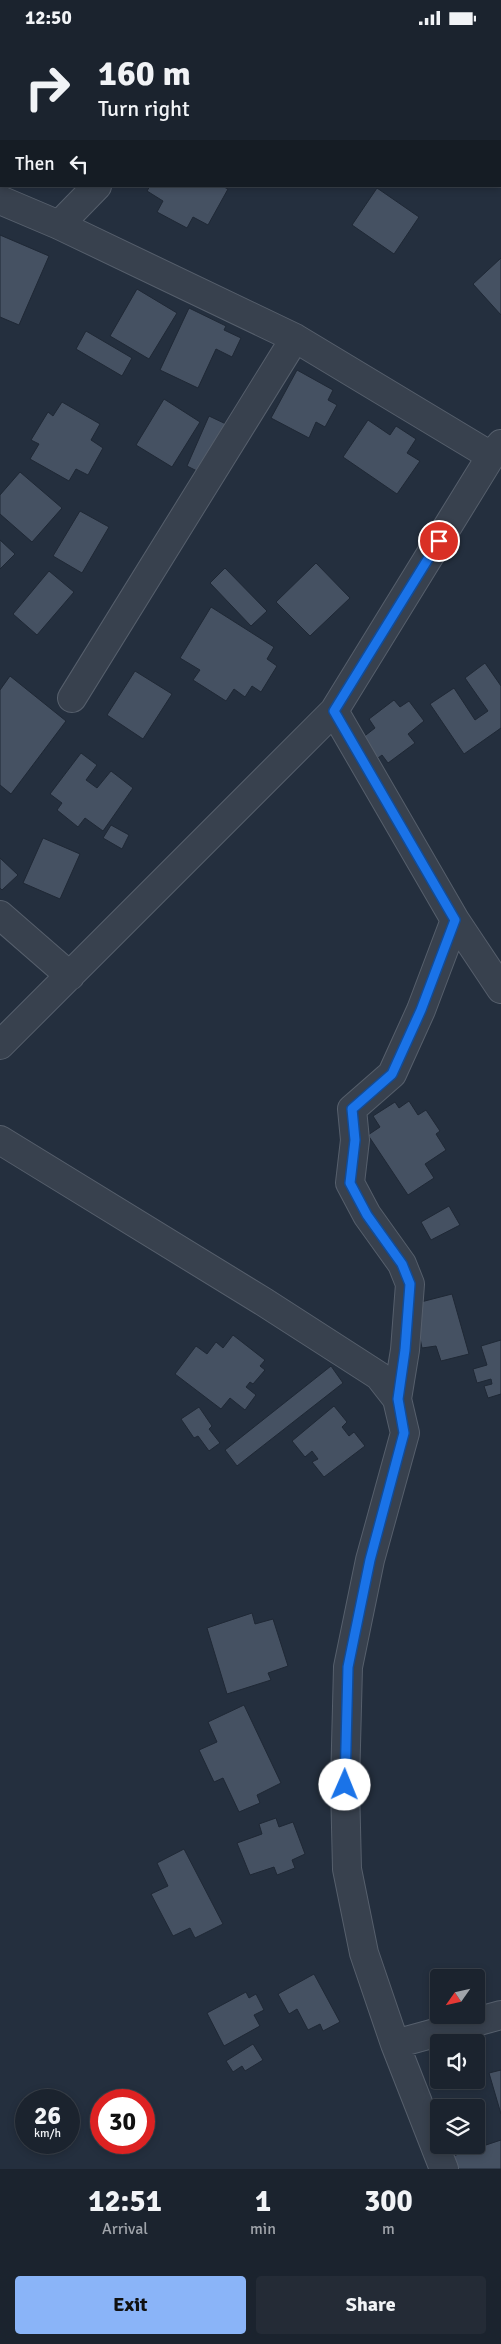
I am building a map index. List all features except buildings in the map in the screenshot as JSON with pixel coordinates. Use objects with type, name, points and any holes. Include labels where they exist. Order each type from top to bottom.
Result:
[{"type":"street","points":[[59,225],[96,187]]},
{"type":"street","points":[[0,200],[59,225],[295,339],[496,450],[334,711],[0,1045]]},
{"type":"street","points":[[72,698],[295,339]]},
{"type":"street","points":[[334,711],[455,920],[501,989]]},
{"type":"street","points":[[0,915],[70,976]]},
{"type":"street","points":[[444,2169],[395,2043],[364,1953],[347,1869],[345,1785],[348,1667],[370,1560],[404,1433],[398,1399],[405,1350],[410,1284],[402,1264],[367,1215],[350,1183],[355,1140],[352,1109],[392,1074],[421,1010],[455,920]]},
{"type":"street","points":[[0,1140],[264,1302],[379,1376],[398,1399]]},
{"type":"street","points":[[395,2043],[501,2015]]},
{"type":"route","points":[[345,1785],[348,1667],[370,1560],[404,1433],[398,1399],[405,1350],[410,1284],[402,1264],[367,1215],[350,1183],[355,1140],[352,1109],[392,1074],[421,1010],[455,920],[334,711],[439,541]]}]
